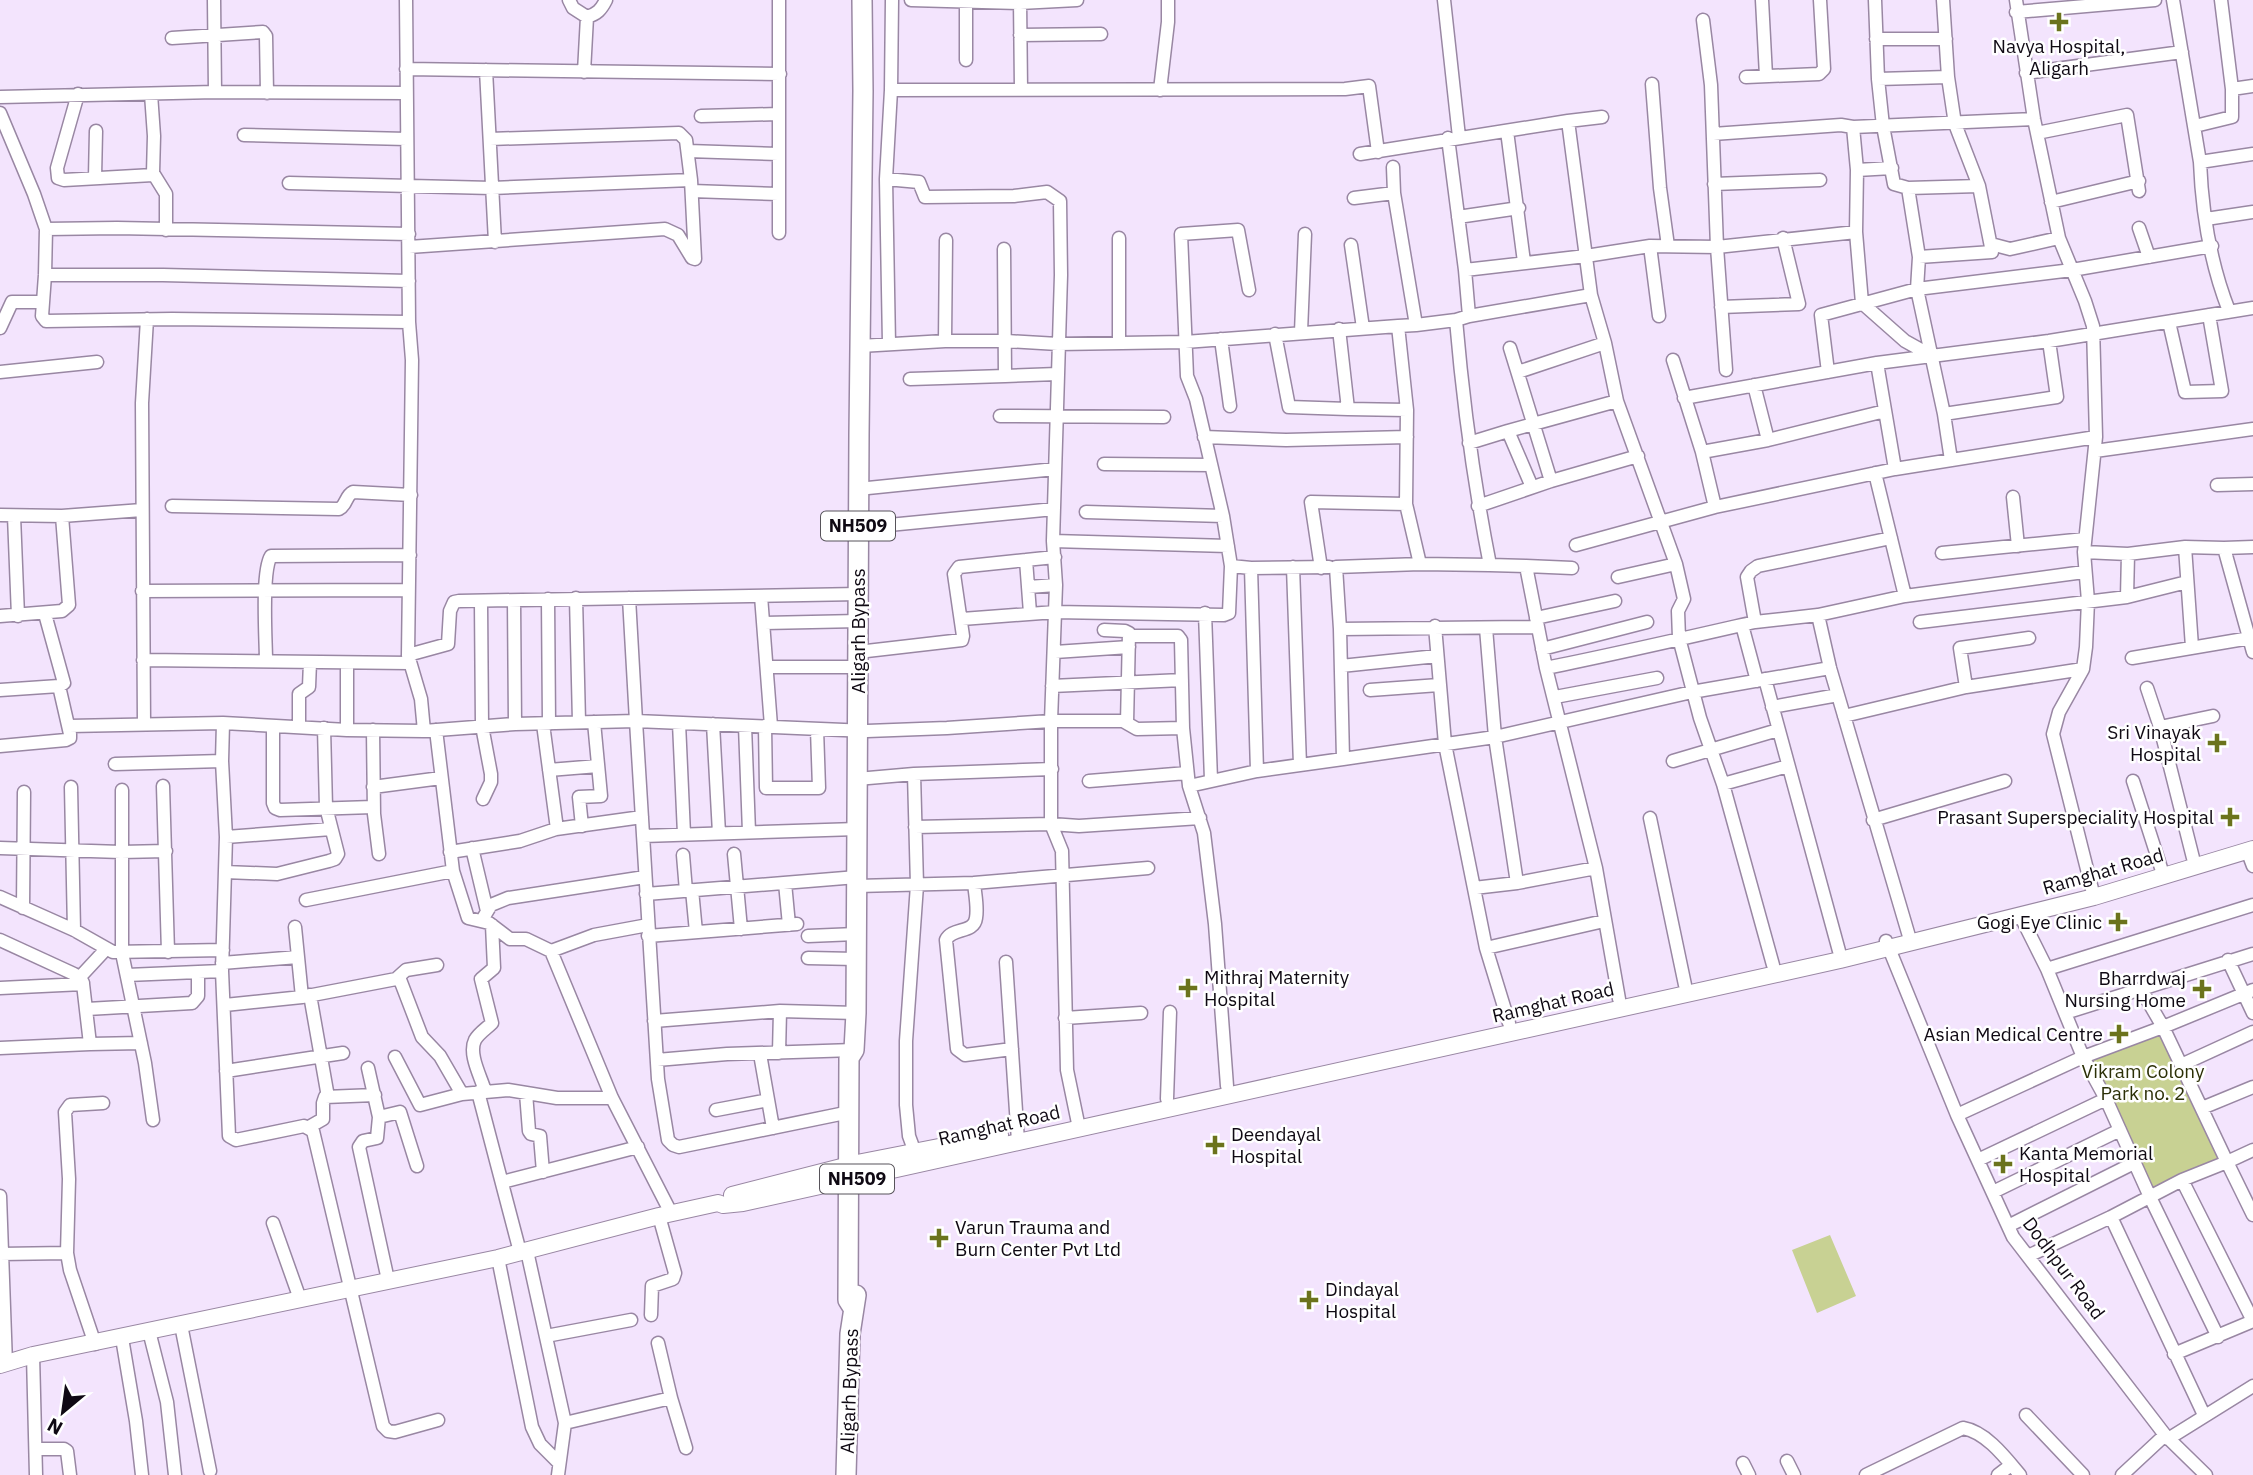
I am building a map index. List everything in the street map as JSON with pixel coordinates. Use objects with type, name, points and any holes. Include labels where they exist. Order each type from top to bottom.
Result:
[{"type":"highway","name":"Aligarh Bypass","points":[[853,1171],[849,1058],[853,1051],[856,934],[863,884],[857,828],[865,779],[866,730],[858,659],[859,593],[868,526],[866,488],[874,344],[863,91],[862,0]]},
{"type":"highway","name":"Aligarh Bypass","points":[[846,1475],[853,1307],[848,1300],[859,1057],[853,1051]]},
{"type":"main road","name":"Ramghat Road","points":[[1909,939],[2251,851]]},
{"type":"main road","name":"Ramghat Road","points":[[3,1364],[33,1355],[498,1258],[718,1203],[743,1203],[853,1171],[918,1159],[2020,915],[2193,858],[2251,851]]},
{"type":"main road","name":"Ramghat Road","points":[[1078,1123],[1227,1086],[1509,1023],[1839,950],[1887,944]]},
{"type":"street","points":[[214,0],[215,92]]},
{"type":"street","points":[[406,0],[405,93],[412,360],[408,659],[441,778],[453,871],[465,913],[473,920],[487,919],[510,939],[526,939],[551,951],[612,1098],[638,1147],[665,1215],[675,1273],[673,1279],[652,1286],[651,1315]]},
{"type":"street","points":[[569,0],[573,8],[587,17],[602,9],[606,0]]},
{"type":"street","points":[[779,0],[779,233]]},
{"type":"street","points":[[892,0],[891,90],[874,344],[944,341],[1058,344],[1221,340],[1416,325],[1591,295]]},
{"type":"street","points":[[911,0],[1077,0]]},
{"type":"street","points":[[1160,90],[1168,0]]},
{"type":"street","points":[[1444,0],[1458,217],[1465,270],[1462,318],[1469,443],[1490,565]]},
{"type":"street","points":[[1762,0],[1766,76]]},
{"type":"street","points":[[1746,77],[1819,74],[1824,69],[1820,0]]},
{"type":"street","points":[[1875,0],[1878,79],[1883,126],[1894,184],[1909,188],[1979,186]]},
{"type":"street","points":[[1919,257],[1992,252],[1979,186],[1955,124],[1948,76],[1943,0]]},
{"type":"street","points":[[2093,892],[2053,734],[2059,712],[2083,668],[2088,601],[2084,572],[2085,545],[2096,437],[2094,334],[2085,301],[2059,238],[2034,119],[2016,6],[2155,0]]},
{"type":"street","points":[[2173,0],[2195,126],[2201,196],[2220,289],[2230,312]]},
{"type":"street","points":[[2195,126],[2232,117],[2232,89],[2221,0]]},
{"type":"street","points":[[1020,1],[1021,89]]},
{"type":"street","points":[[965,60],[966,2]]},
{"type":"street","points":[[584,72],[587,17]]},
{"type":"street","points":[[1703,20],[1711,85],[1717,247],[1726,370]]},
{"type":"street","points":[[172,38],[260,32],[265,34],[267,93]]},
{"type":"street","points":[[1020,35],[1101,34]]},
{"type":"street","points":[[1876,39],[1946,39]]},
{"type":"street","points":[[2026,73],[2182,52]]},
{"type":"street","points":[[407,69],[780,74]]},
{"type":"street","points":[[486,70],[495,242]]},
{"type":"street","points":[[1878,79],[1948,76]]},
{"type":"street","points":[[1652,85],[1660,188],[1668,246]]},
{"type":"street","points":[[891,90],[1345,89],[1368,86],[1378,152]]},
{"type":"street","points":[[2232,89],[2253,86]]},
{"type":"street","points":[[0,97],[215,92],[405,93]]},
{"type":"street","points":[[78,94],[56,173],[58,178],[64,180],[153,175]]},
{"type":"street","points":[[151,94],[153,175],[166,194],[166,230]]},
{"type":"street","points":[[0,113],[46,229],[42,317],[49,322],[148,319],[409,322]]},
{"type":"street","points":[[701,116],[778,114]]},
{"type":"street","points":[[2037,133],[2127,116],[2139,186],[2051,202]]},
{"type":"street","points":[[1360,154],[1602,117]]},
{"type":"street","points":[[1713,134],[1841,125],[1853,127],[1955,124],[2034,119]]},
{"type":"street","points":[[1569,121],[1591,295],[1605,343],[1617,401],[1676,564],[1684,599],[1678,611],[1679,638],[1692,692],[1723,784],[1773,965]]},
{"type":"street","points":[[1853,127],[1857,170],[1856,232],[1862,303],[1905,341],[1932,356]]},
{"type":"street","points":[[94,177],[96,131]]},
{"type":"street","points":[[1507,131],[1524,262]]},
{"type":"street","points":[[46,229],[166,230],[409,241],[495,242],[665,229],[678,235],[695,259],[688,151],[686,140],[679,133],[490,139]]},
{"type":"street","points":[[243,135],[407,139]]},
{"type":"street","points":[[688,151],[778,154]]},
{"type":"street","points":[[2200,162],[2253,154]]},
{"type":"street","points":[[1393,167],[1394,194],[1416,325]]},
{"type":"street","points":[[1857,170],[1892,168]]},
{"type":"street","points":[[886,179],[919,182],[925,197],[1014,196],[1047,192],[1060,201],[1051,824],[1062,851],[1067,1070],[1078,1123]]},
{"type":"street","points":[[1714,184],[1820,180]]},
{"type":"street","points":[[289,183],[492,188],[691,186],[778,194]]},
{"type":"street","points":[[1909,188],[1919,257],[1917,289],[1944,414],[1951,460]]},
{"type":"street","points":[[1354,198],[1394,194]]},
{"type":"street","points":[[1458,217],[1519,208]]},
{"type":"street","points":[[2206,219],[2253,212]]},
{"type":"street","points":[[2139,228],[2149,257]]},
{"type":"street","points":[[961,619],[1055,612],[1229,613],[1231,566],[1223,516],[1196,399],[1188,376],[1181,234],[1238,230],[1249,290]]},
{"type":"street","points":[[1465,270],[1650,246],[1717,247],[1856,232]]},
{"type":"street","points":[[1301,332],[1305,234]]},
{"type":"street","points":[[1119,238],[1119,342]]},
{"type":"street","points":[[1721,307],[1799,304],[1783,238]]},
{"type":"street","points":[[1991,244],[2010,249],[2059,238]]},
{"type":"street","points":[[944,341],[946,240]]},
{"type":"street","points":[[1351,245],[1363,328]]},
{"type":"street","points":[[1650,246],[1659,316]]},
{"type":"street","points":[[1828,372],[1821,315],[1917,289],[2072,270],[2211,246]]},
{"type":"street","points":[[1004,249],[1007,341],[1005,376]]},
{"type":"street","points":[[46,275],[409,281]]},
{"type":"street","points":[[0,328],[12,302],[43,302]]},
{"type":"street","points":[[1684,398],[1877,363],[2049,341],[2253,307]]},
{"type":"street","points":[[2169,322],[2185,392],[2222,391],[2209,315]]},
{"type":"street","points":[[144,723],[142,403],[148,319]]},
{"type":"street","points":[[1398,326],[1407,410],[1406,504],[1420,564]]},
{"type":"street","points":[[1339,329],[1348,410]]},
{"type":"street","points":[[1275,334],[1289,407],[1407,410]]},
{"type":"street","points":[[1221,340],[1230,406]]},
{"type":"street","points":[[1944,414],[2057,397],[2049,341]]},
{"type":"street","points":[[1518,372],[1605,343]]},
{"type":"street","points":[[1510,348],[1551,481]]},
{"type":"street","points":[[1673,360],[1702,452],[1715,507]]},
{"type":"street","points":[[0,372],[97,362]]},
{"type":"street","points":[[1877,363],[1895,469]]},
{"type":"street","points":[[910,379],[1057,374]]},
{"type":"street","points":[[1754,385],[1768,440]]},
{"type":"street","points":[[1469,443],[1617,401]]},
{"type":"street","points":[[1702,452],[1768,440],[1885,411]]},
{"type":"street","points":[[1000,416],[1164,417]]},
{"type":"street","points":[[2095,451],[2253,429]]},
{"type":"street","points":[[1508,431],[1532,487]]},
{"type":"street","points":[[1204,437],[1286,440],[1407,437]]},
{"type":"street","points":[[1576,545],[1715,507],[1875,473],[2096,437]]},
{"type":"street","points":[[1478,506],[1638,456]]},
{"type":"street","points":[[1104,464],[1211,465]]},
{"type":"street","points":[[866,488],[1055,469]]},
{"type":"street","points":[[1875,473],[1905,596]]},
{"type":"street","points":[[2217,485],[2253,484]]},
{"type":"street","points":[[172,506],[339,509],[353,492],[411,495]]},
{"type":"street","points":[[2013,497],[2018,546]]},
{"type":"street","points":[[1321,568],[1311,502],[1406,504]]},
{"type":"street","points":[[868,526],[1054,509]]},
{"type":"street","points":[[0,515],[62,516],[142,510]]},
{"type":"street","points":[[1086,512],[1223,516]]},
{"type":"street","points":[[14,516],[18,616]]},
{"type":"street","points":[[0,617],[45,614],[62,611],[69,605],[62,516]]},
{"type":"street","points":[[1839,950],[1779,730],[1761,680],[1749,624],[1747,577],[1751,570],[1758,566],[1891,538]]},
{"type":"street","points":[[1053,541],[1228,546]]},
{"type":"street","points":[[1942,553],[2018,546],[2085,545],[2128,554],[2185,547],[2253,547]]},
{"type":"street","points":[[2185,547],[2192,647]]},
{"type":"street","points":[[2224,548],[2253,652]]},
{"type":"street","points":[[2127,597],[2128,554]]},
{"type":"street","points":[[266,662],[267,563],[273,555],[410,555]]},
{"type":"street","points":[[767,667],[858,659],[957,642],[962,640],[963,636],[955,569],[1055,557]]},
{"type":"street","points":[[1026,560],[1030,613]]},
{"type":"street","points":[[1231,566],[1321,568],[1420,564],[1572,568]]},
{"type":"street","points":[[1618,577],[1676,564]]},
{"type":"street","points":[[1527,566],[1546,668],[1595,868],[1619,999]]},
{"type":"street","points":[[1293,567],[1300,765]]},
{"type":"street","points":[[1336,567],[1343,759]]},
{"type":"street","points":[[1251,568],[1257,771]]},
{"type":"street","points":[[1546,668],[1647,648],[1679,638],[1749,624],[1818,615],[1905,596],[2084,572]]},
{"type":"street","points":[[1920,622],[2127,597],[2187,582]]},
{"type":"street","points":[[1028,587],[1056,585]]},
{"type":"street","points":[[142,591],[408,590]]},
{"type":"street","points":[[143,660],[347,663],[408,659],[448,644],[450,611],[454,602],[859,593]]},
{"type":"street","points":[[761,596],[767,667],[766,788],[818,788],[817,729]]},
{"type":"street","points":[[576,598],[579,722]]},
{"type":"street","points":[[629,598],[654,1021],[668,1140],[679,1147],[850,1112]]},
{"type":"street","points":[[548,599],[546,724],[557,829]]},
{"type":"street","points":[[514,601],[516,724]]},
{"type":"street","points":[[1340,629],[1435,626],[1486,628],[1537,623],[1615,601]]},
{"type":"street","points":[[481,603],[482,726],[491,774],[491,782],[483,799]]},
{"type":"street","points":[[1205,613],[1212,780]]},
{"type":"street","points":[[0,690],[59,686],[64,683],[45,614]]},
{"type":"street","points":[[1818,615],[1830,668],[1909,939]]},
{"type":"street","points":[[764,623],[859,621]]},
{"type":"street","points":[[1542,649],[1647,622]]},
{"type":"street","points":[[1435,626],[1445,744],[1486,948],[1509,1023]]},
{"type":"street","points":[[1486,628],[1495,737],[1517,883]]},
{"type":"street","points":[[1104,630],[1125,631],[1129,642],[1126,723]]},
{"type":"street","points":[[1055,652],[1180,638],[1188,780],[1204,833],[1215,924],[1227,1086]]},
{"type":"street","points":[[1966,687],[1960,648],[2029,638]]},
{"type":"street","points":[[2132,658],[2250,638]]},
{"type":"street","points":[[1341,666],[1437,656]]},
{"type":"street","points":[[299,727],[299,694],[309,687],[310,662]]},
{"type":"street","points":[[346,730],[347,663]]},
{"type":"street","points":[[1089,781],[1212,780],[1257,771],[1495,737],[1692,692],[1830,668]]},
{"type":"street","points":[[1844,716],[1966,687],[2083,668]]},
{"type":"street","points":[[1555,697],[1657,678]]},
{"type":"street","points":[[1052,686],[1182,680]]},
{"type":"street","points":[[1370,690],[1439,685]]},
{"type":"street","points":[[0,746],[66,740],[70,737],[59,686]]},
{"type":"street","points":[[2147,688],[2160,727],[2193,858]]},
{"type":"street","points":[[1772,707],[1838,695]]},
{"type":"street","points":[[2160,727],[2213,716]]},
{"type":"street","points":[[69,726],[223,723],[346,730],[430,731],[516,724],[636,721],[866,730],[1051,721],[1126,723],[1137,729],[1183,728]]},
{"type":"street","points":[[582,826],[579,797],[601,796],[594,722]]},
{"type":"street","points":[[223,723],[226,837],[222,961],[228,1131],[232,1139],[309,1127],[323,1119],[323,1100],[328,1097],[375,1096]]},
{"type":"street","points":[[679,723],[684,834]]},
{"type":"street","points":[[713,724],[719,833]]},
{"type":"street","points":[[273,726],[275,808],[373,807]]},
{"type":"street","points":[[746,726],[749,832]]},
{"type":"street","points":[[225,872],[277,874],[335,859],[338,849],[326,807],[324,728]]},
{"type":"street","points":[[373,730],[373,807],[379,854]]},
{"type":"street","points":[[1673,761],[1779,730]]},
{"type":"street","points":[[114,764],[222,761]]},
{"type":"street","points":[[549,771],[598,765]]},
{"type":"street","points":[[1723,784],[1788,766]]},
{"type":"street","points":[[865,779],[914,774],[1052,769]]},
{"type":"street","points":[[914,774],[917,885],[906,1041],[906,1105],[909,1136],[918,1159]]},
{"type":"street","points":[[373,787],[441,778]]},
{"type":"street","points":[[1873,820],[2005,781]]},
{"type":"street","points":[[2133,781],[2161,868]]},
{"type":"street","points":[[163,786],[168,952]]},
{"type":"street","points":[[71,787],[74,930]]},
{"type":"street","points":[[122,790],[122,953],[141,1043],[153,1120]]},
{"type":"street","points":[[23,792],[23,908]]},
{"type":"street","points":[[450,852],[520,841],[557,829],[642,817]]},
{"type":"street","points":[[915,827],[1079,825],[1200,818]]},
{"type":"street","points":[[1650,818],[1685,985]]},
{"type":"street","points":[[643,836],[857,828]]},
{"type":"street","points":[[226,837],[331,829]]},
{"type":"street","points":[[0,848],[166,851]]},
{"type":"street","points":[[472,848],[494,968],[481,979],[482,991],[492,1020],[490,1026],[475,1040],[473,1054],[502,1182],[524,1251],[565,1423],[559,1469]]},
{"type":"street","points":[[734,854],[741,929]]},
{"type":"street","points":[[683,855],[696,932]]},
{"type":"street","points":[[646,894],[785,883],[974,883],[1148,868]]},
{"type":"street","points":[[1474,888],[1595,868]]},
{"type":"street","points":[[306,900],[453,871]]},
{"type":"street","points":[[487,919],[499,901],[508,898],[645,877]]},
{"type":"street","points":[[551,951],[594,935],[648,930],[696,932],[793,924],[785,883]]},
{"type":"street","points":[[974,883],[977,917],[975,923],[970,928],[952,933],[946,940],[957,1049],[965,1055],[1012,1049]]},
{"type":"street","points":[[0,897],[74,930],[106,948],[122,953],[168,952],[222,961],[298,957]]},
{"type":"street","points":[[2047,969],[2253,905]]},
{"type":"street","points":[[2020,915],[2047,969],[2083,1057],[2106,1099],[2218,1337]]},
{"type":"street","points":[[1486,948],[1604,920]]},
{"type":"street","points":[[295,927],[298,957],[328,1097]]},
{"type":"street","points":[[808,936],[856,934]]},
{"type":"street","points":[[0,940],[81,980]]},
{"type":"street","name":"Dodhpur Road","points":[[1887,944],[1957,1115],[2013,1237],[2167,1437],[2206,1475]]},
{"type":"street","points":[[0,988],[81,980],[106,948]]},
{"type":"street","points":[[2065,1013],[2253,954]]},
{"type":"street","points":[[808,958],[856,959]]},
{"type":"street","points":[[2228,960],[2249,992],[2253,1013]]},
{"type":"street","points":[[127,975],[198,972],[222,961]]},
{"type":"street","points":[[1006,962],[1017,1136]]},
{"type":"street","points":[[225,1005],[306,996],[399,977],[406,970],[436,965]]},
{"type":"street","points":[[88,1010],[196,1001],[198,972]]},
{"type":"street","points":[[399,977],[422,1037],[440,1056],[462,1094]]},
{"type":"street","points":[[81,980],[88,1010],[90,1044]]},
{"type":"street","points":[[2141,989],[2163,1027],[2253,1215]]},
{"type":"street","points":[[1957,1115],[2083,1057],[2249,992]]},
{"type":"street","points":[[654,1021],[780,1011],[856,1013]]},
{"type":"street","points":[[779,1053],[780,1011]]},
{"type":"street","points":[[1167,1100],[1170,1012]]},
{"type":"street","points":[[1065,1018],[1141,1013]]},
{"type":"street","points":[[2181,1065],[2253,1032]]},
{"type":"street","points":[[0,1048],[141,1043]]},
{"type":"street","points":[[657,1060],[853,1051]]},
{"type":"street","points":[[226,1071],[343,1053]]},
{"type":"street","points":[[760,1054],[773,1128]]},
{"type":"street","points":[[395,1057],[420,1105]]},
{"type":"street","points":[[368,1068],[379,1117],[377,1138],[363,1141],[359,1150],[388,1280]]},
{"type":"street","points":[[2202,1108],[2253,1087]]},
{"type":"street","points":[[379,1117],[482,1091],[508,1090],[582,1099],[612,1098]]},
{"type":"street","points":[[526,1093],[529,1131],[540,1136],[543,1172]]},
{"type":"street","points":[[1978,1160],[2106,1099]]},
{"type":"street","points":[[716,1110],[768,1100]]},
{"type":"street","points":[[95,1343],[70,1270],[67,1253],[69,1179],[65,1112],[69,1105],[103,1103]]},
{"type":"street","points":[[400,1112],[416,1166]]},
{"type":"street","points":[[309,1127],[313,1131],[383,1426],[388,1431],[396,1432],[438,1420]]},
{"type":"street","points":[[1993,1192],[2120,1130]]},
{"type":"street","points":[[502,1182],[638,1147]]},
{"type":"street","points":[[2028,1256],[2182,1180],[2253,1150]]},
{"type":"street","points":[[2008,1226],[2134,1163]]},
{"type":"street","points":[[2174,1354],[2253,1321],[2182,1180]]},
{"type":"street","points":[[0,1196],[3,1364]]},
{"type":"street","points":[[2111,1217],[2204,1415]]},
{"type":"street","points":[[273,1223],[300,1299]]},
{"type":"street","points":[[1,1254],[67,1253]]},
{"type":"street","points":[[498,1258],[532,1427],[540,1444],[559,1469]]},
{"type":"street","points":[[546,1336],[631,1320]]},
{"type":"street","points":[[181,1325],[210,1471]]},
{"type":"street","points":[[149,1331],[167,1402],[175,1475]]},
{"type":"street","points":[[122,1338],[142,1475]]},
{"type":"street","points":[[658,1343],[686,1448]]},
{"type":"street","points":[[33,1355],[36,1475]]},
{"type":"street","points":[[2122,1475],[2167,1437],[2253,1386]]},
{"type":"street","points":[[565,1423],[671,1398]]},
{"type":"street","points":[[2026,1415],[2083,1475]]},
{"type":"street","points":[[1866,1475],[1963,1428],[1981,1435],[2015,1470],[1998,1475]]},
{"type":"street","points":[[36,1449],[67,1451],[70,1475]]},
{"type":"street","points":[[1787,1461],[1794,1475]]},
{"type":"street","points":[[1891,1462],[1899,1475]]},
{"type":"green space","name":"Vikram Colony Park no. 2","points":[[2163,1028],[2224,1156],[2150,1197],[2085,1060]]},
{"type":"green space","points":[[1830,1235],[1856,1296],[1817,1313],[1792,1250]]},
{"type":"place","name":"Navya Hospital, Aligarh","points":[[2059,22]]},
{"type":"place","name":"Sri Vinayak Hospital","points":[[2217,743]]},
{"type":"place","name":"Prasant Superspeciality Hospital","points":[[2230,817]]},
{"type":"place","name":"Gogi Eye Clinic","points":[[2118,922]]},
{"type":"place","name":"Mithraj Maternity Hospital","points":[[1188,988]]},
{"type":"place","name":"Bharrdwaj Nursing Home","points":[[2202,989]]},
{"type":"place","name":"Asian Medical Centre","points":[[2119,1034]]},
{"type":"place","name":"Deendayal Hospital","points":[[1215,1145]]},
{"type":"place","name":"Kanta Memorial Hospital","points":[[2003,1164]]},
{"type":"place","name":"Varun Trauma and Burn Center Pvt Ltd","points":[[939,1238]]},
{"type":"place","name":"Dindayal Hospital","points":[[1309,1300]]}]
